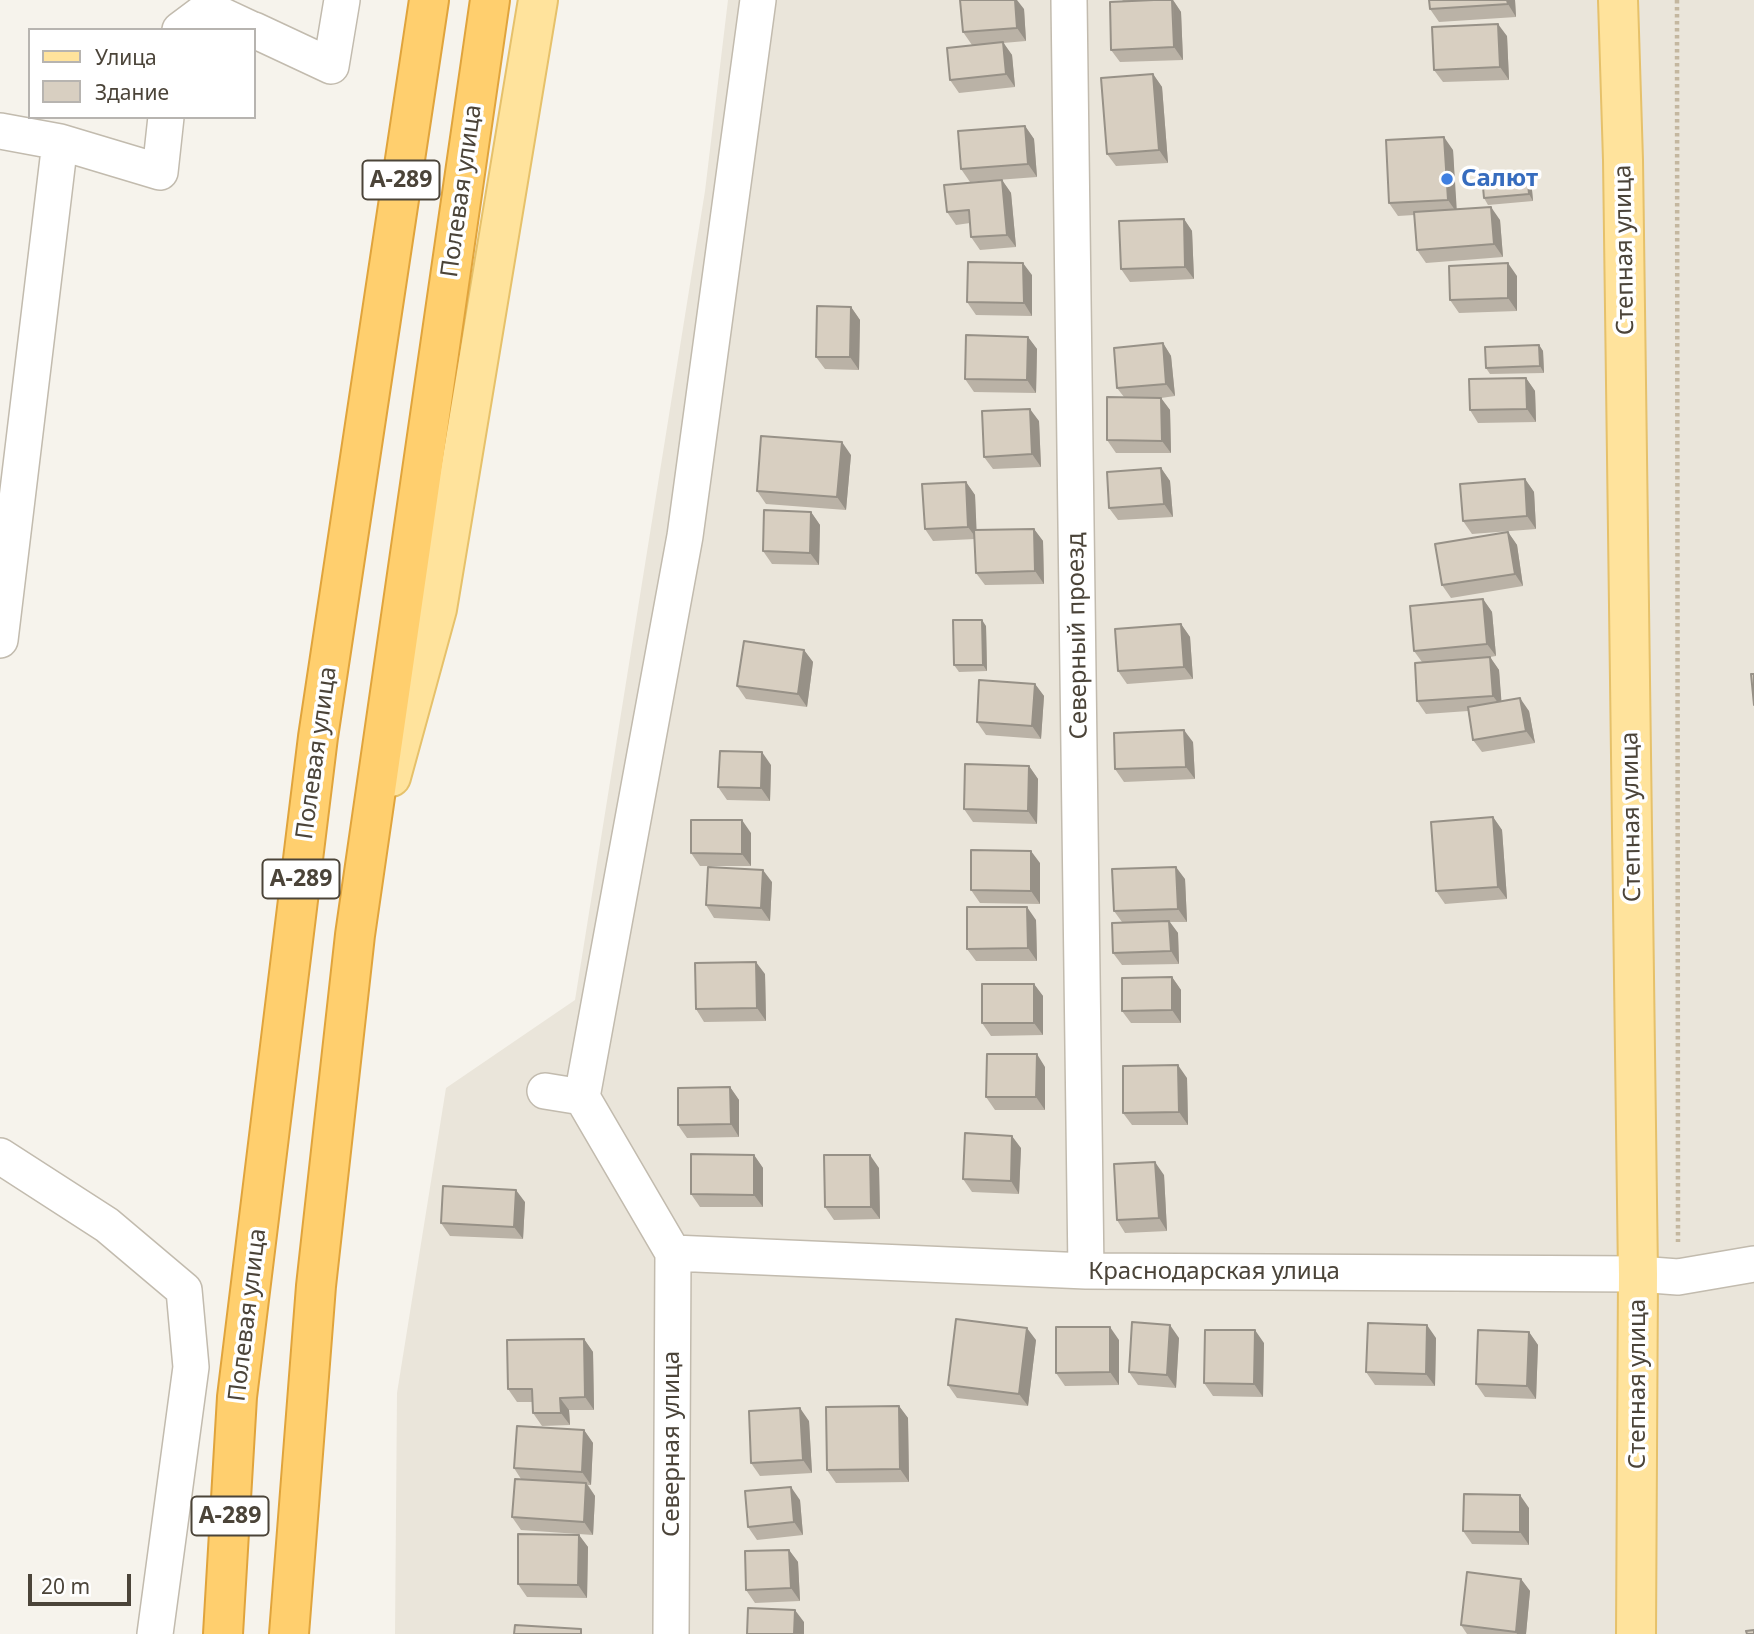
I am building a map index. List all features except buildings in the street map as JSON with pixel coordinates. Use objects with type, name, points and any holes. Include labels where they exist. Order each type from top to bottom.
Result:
[{"type":"highway","name":"Полевая улица","points":[[223,1634],[237,1398],[318,737],[429,0]]},
{"type":"highway","name":"Полевая улица","points":[[289,1634],[316,1286],[363,880],[490,0]]},
{"type":"main road","points":[[363,880],[437,609],[538,0]]},
{"type":"main road","name":"Степная улица","points":[[1618,0],[1623,160],[1638,1274],[1636,1634]]},
{"type":"street","points":[[256,31],[331,66],[342,0]]},
{"type":"street","points":[[673,1253],[582,1097],[685,536],[758,0]]},
{"type":"street","name":"Северный проезд","points":[[1069,0],[1086,1271]]},
{"type":"street","points":[[183,28],[208,9],[249,28]]},
{"type":"street","points":[[0,131],[60,142],[160,172],[166,119]]},
{"type":"street","points":[[0,640],[60,142]]},
{"type":"street","points":[[545,1091],[582,1097]]},
{"type":"street","points":[[0,1156],[107,1224],[184,1290],[191,1367],[155,1634]]},
{"type":"street","name":"Краснодарская улица","points":[[673,1253],[1086,1271],[1638,1274],[1678,1277],[1754,1264]]},
{"type":"street","name":"Северная улица","points":[[671,1634],[673,1253]]},
{"type":"path","points":[[1676,0],[1678,1277]]},
{"type":"shaded area","points":[[728,0],[1754,0],[1754,1634],[395,1634],[397,1393],[446,1088],[575,1000],[705,191]]},
{"type":"place","name":"Салют","points":[[1447,179]]}]
